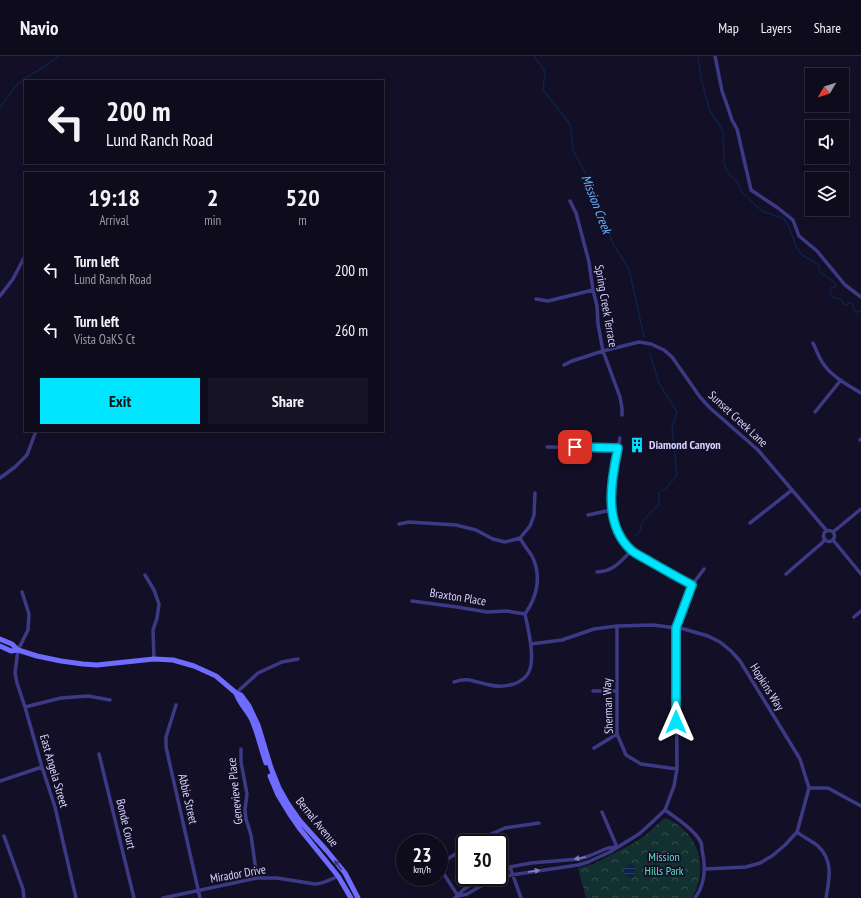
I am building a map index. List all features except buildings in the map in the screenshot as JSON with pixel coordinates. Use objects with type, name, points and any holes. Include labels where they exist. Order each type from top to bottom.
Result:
[{"type":"main road","name":"Bernal Avenue","points":[[0,639],[12,644],[18,650]]},
{"type":"main road","name":"Bernal Avenue","points":[[0,646],[11,651],[18,650],[50,659],[83,664],[108,664],[154,659],[173,660],[194,666],[216,676],[236,693],[241,695],[249,706],[258,725],[271,768],[279,788],[288,804],[300,821],[345,873],[358,898]]},
{"type":"main road","name":"Bernal Avenue","points":[[236,693],[238,700],[246,709],[252,720],[278,796],[288,813],[338,876],[351,898]]},
{"type":"street","points":[[715,56],[722,91],[732,120],[737,129],[751,190],[778,208],[792,220],[798,236],[817,251],[845,284],[861,297]]},
{"type":"street","name":"Spring Creek Terrace","points":[[570,201],[576,213],[589,262],[603,351],[620,397],[622,414]]},
{"type":"street","points":[[0,296],[13,279],[24,258]]},
{"type":"street","points":[[536,299],[548,301],[593,290]]},
{"type":"street","name":"Sunset Creek Lane","points":[[564,365],[603,351],[639,342],[651,344],[664,350],[672,357],[700,397],[710,408],[758,450],[826,531]]},
{"type":"street","points":[[813,343],[821,361],[832,373],[861,393]]},
{"type":"street","points":[[815,412],[841,380]]},
{"type":"street","points":[[0,478],[15,467],[27,455],[36,432]]},
{"type":"street","points":[[620,438],[612,478],[611,510],[615,526],[622,540],[631,551],[692,585]]},
{"type":"street","points":[[547,447],[618,448]]},
{"type":"street","points":[[750,522],[792,490]]},
{"type":"street","points":[[399,524],[409,522],[456,525],[476,530],[493,539],[505,542],[520,538],[530,526],[534,515],[536,493]]},
{"type":"street","points":[[833,532],[861,509]]},
{"type":"street","points":[[588,515],[611,510]]},
{"type":"street","points":[[786,574],[822,543],[825,539],[824,535],[826,531],[830,530],[833,532]]},
{"type":"street","points":[[833,532],[835,535],[833,540]]},
{"type":"street","points":[[454,682],[461,679],[468,679],[492,686],[509,686],[528,675],[532,659],[531,644],[525,614],[536,593],[538,582],[536,568],[532,557],[520,538]]},
{"type":"street","points":[[825,539],[829,541],[833,540]]},
{"type":"street","points":[[833,540],[861,574]]},
{"type":"street","points":[[597,572],[605,572],[617,565],[631,551]]},
{"type":"street","points":[[456,897],[467,894],[493,879],[513,874],[578,865],[588,862],[610,852],[639,834],[665,810],[674,786],[677,769],[676,628],[692,585],[704,569]]},
{"type":"street","points":[[145,575],[154,590],[159,604],[153,630],[154,659]]},
{"type":"street","name":"East Angela Street","points":[[22,592],[29,614],[29,619],[28,630],[18,650],[15,673],[55,807],[76,898]]},
{"type":"street","name":"Braxton Place","points":[[412,600],[457,606],[475,611],[507,611],[525,614]]},
{"type":"street","points":[[854,617],[861,611]]},
{"type":"street","name":"Hopkins Way","points":[[531,644],[562,640],[594,629],[617,626],[653,625],[676,628],[708,636],[720,642],[740,661],[800,759],[809,788]]},
{"type":"street","name":"Sherman Way","points":[[617,626],[617,734],[626,755],[641,764],[677,769]]},
{"type":"street","points":[[236,693],[258,673],[282,662],[298,659]]},
{"type":"street","points":[[593,691],[617,691]]},
{"type":"street","points":[[25,707],[61,698],[88,696],[110,700]]},
{"type":"street","name":"Abbie Street","points":[[176,705],[166,742],[200,898]]},
{"type":"street","points":[[594,748],[617,734]]},
{"type":"street","name":"Genevieve Place","points":[[241,749],[241,762],[247,794],[245,810],[246,819],[251,835],[257,878]]},
{"type":"street","name":"Bonde Court","points":[[99,754],[134,898]]},
{"type":"street","points":[[0,781],[42,767]]},
{"type":"street","points":[[705,869],[746,867],[760,863],[772,856],[786,845],[796,832],[809,788],[828,788],[861,806]]},
{"type":"street","points":[[665,810],[690,829],[700,841],[705,869],[704,881],[695,898]]},
{"type":"street","points":[[602,812],[617,847]]},
{"type":"street","points":[[491,834],[505,828],[539,823]]},
{"type":"street","points":[[796,832],[819,847],[825,855],[829,865],[830,874],[826,898]]},
{"type":"street","points":[[4,836],[23,889],[24,898]]},
{"type":"street","points":[[521,898],[510,867],[579,858],[589,856],[608,848],[617,847]]},
{"type":"street","points":[[456,854],[446,860],[440,868],[456,897]]},
{"type":"street","name":"Mirador Drive","points":[[164,898],[257,878],[277,878],[322,884],[338,876]]},
{"type":"street","points":[[456,897],[469,886]]},
{"type":"green space","name":"Mission Hills Park","points":[[664,818],[678,825],[686,832],[697,849],[700,858],[700,878],[692,898],[586,898],[578,868],[593,864],[632,844],[647,834]]},
{"type":"water","points":[[632,864],[636,868],[632,878],[626,876],[624,871],[626,866]]},
{"type":"waterway","points":[[0,107],[16,86],[58,56]]},
{"type":"waterway","name":"Mission Creek","points":[[534,56],[545,72],[543,90],[570,124],[573,150],[594,189],[613,244],[629,269],[644,337]]},
{"type":"waterway","points":[[698,56],[701,79],[710,111],[723,131],[724,164],[729,174],[738,183],[741,191],[762,211],[784,219],[789,227],[797,248],[802,255],[819,265],[820,272],[836,284],[830,291],[832,297],[841,299],[844,305],[852,303],[855,312],[861,311]]},
{"type":"waterway","name":"Mission Creek","points":[[635,536],[640,531],[642,523],[659,505],[659,493],[667,487],[677,475],[672,427],[677,412],[659,383],[650,354]]},
{"type":"place","name":"Diamond Canyon","points":[[637,445]]},
{"type":"route","points":[[575,447],[618,448],[612,478],[611,510],[615,526],[622,540],[631,551],[692,585],[676,628],[676,722]]}]
